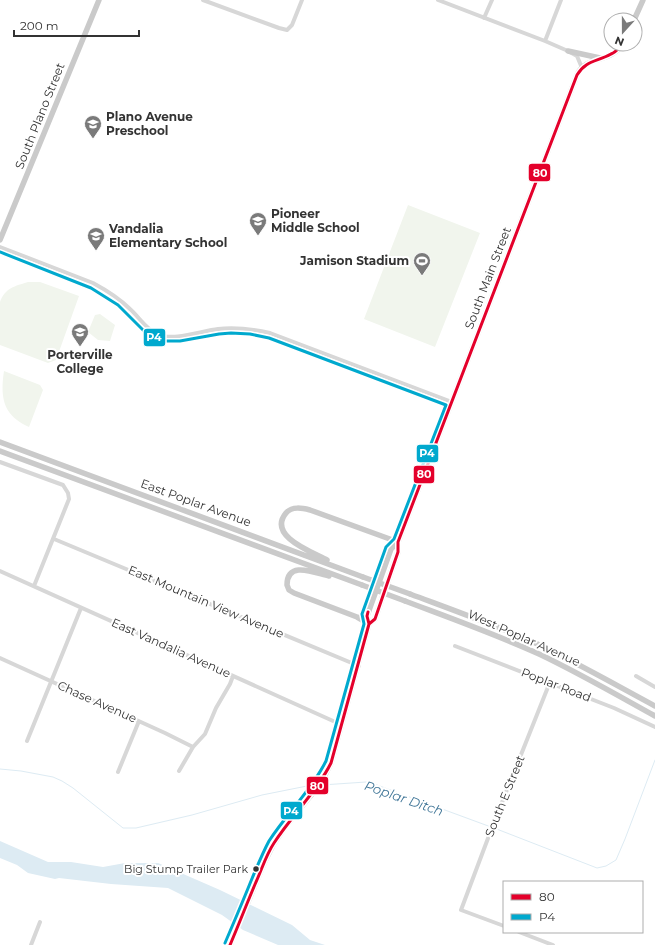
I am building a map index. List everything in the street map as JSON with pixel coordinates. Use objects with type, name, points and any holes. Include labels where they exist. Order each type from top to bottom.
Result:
[{"type":"main road","name":"South Plano Street","points":[[0,240],[99,0]]},
{"type":"main road","points":[[638,12],[643,0]]},
{"type":"main road","points":[[568,51],[586,56],[605,58]]},
{"type":"main road","points":[[582,68],[589,62],[605,58],[616,52]]},
{"type":"main road","name":"South Main Street","points":[[231,943],[265,860],[277,837],[312,794],[324,777],[333,759],[369,624],[375,619],[398,552],[398,542],[577,75],[582,68]]},
{"type":"main road","name":"East Poplar Avenue","points":[[0,442],[384,584]]},
{"type":"main road","name":"East Poplar Avenue","points":[[0,451],[380,592]]},
{"type":"main road","points":[[344,569],[292,541],[286,536],[283,532],[282,525],[284,516],[288,511],[297,508],[310,510],[398,542]]},
{"type":"main road","points":[[362,585],[300,570],[295,570],[291,573],[286,582],[287,587],[294,593],[357,617],[369,624]]},
{"type":"main road","name":"West Poplar Avenue","points":[[384,584],[493,625],[532,642],[580,665],[655,706]]},
{"type":"main road","name":"West Poplar Avenue","points":[[380,592],[483,631],[533,652],[570,670],[655,716]]},
{"type":"street","points":[[203,0],[287,30],[290,28],[302,0]]},
{"type":"street","points":[[438,0],[568,51],[577,56],[582,68]]},
{"type":"street","points":[[484,18],[492,0]]},
{"type":"street","points":[[545,41],[561,0]]},
{"type":"street","points":[[0,247],[93,282],[121,300],[157,335],[166,337],[219,329],[254,329],[270,333],[452,402]]},
{"type":"street","points":[[0,462],[63,486],[68,493],[69,499],[34,586]]},
{"type":"street","name":"East Mountain View Avenue","points":[[54,539],[359,666]]},
{"type":"street","name":"East Vandalia Avenue","points":[[0,571],[342,725]]},
{"type":"street","points":[[27,741],[81,608]]},
{"type":"street","name":"Poplar Road","points":[[455,646],[550,682],[614,708],[655,727]]},
{"type":"street","name":"Chase Avenue","points":[[0,658],[193,747]]},
{"type":"street","points":[[179,771],[193,747],[205,734],[216,708],[233,676]]},
{"type":"street","points":[[636,676],[655,687]]},
{"type":"street","name":"South E Street","points":[[503,926],[461,910],[550,682]]},
{"type":"street","points":[[118,772],[139,721]]},
{"type":"street","points":[[31,945],[40,922]]},
{"type":"street","points":[[523,933],[553,945]]},
{"type":"shaded area","name":"Jamison Stadium","points":[[408,205],[480,233],[435,347],[364,319]]},
{"type":"shaded area","points":[[28,282],[40,282],[79,296],[56,360],[48,363],[0,345],[0,302],[2,297],[15,286]]},
{"type":"shaded area","points":[[100,314],[115,325],[110,341],[98,340],[88,332],[95,315]]},
{"type":"shaded area","points":[[4,371],[40,385],[43,390],[29,427],[14,417],[5,405],[3,397]]},
{"type":"shaded area","points":[[0,841],[48,862],[71,862],[103,867],[125,863],[158,863],[220,890],[292,925],[310,940],[325,945],[278,945],[243,930],[222,915],[168,888],[111,884],[59,878],[55,879],[28,873],[17,865],[0,858]]},
{"type":"waterway","name":"Poplar Ditch","points":[[494,828],[597,868],[606,866],[616,860],[655,760]]},
{"type":"waterway","name":"Poplar Ditch","points":[[0,769],[53,777],[62,781],[123,828],[136,828],[192,815],[262,795],[317,784]]},
{"type":"waterway","name":"Poplar Ditch","points":[[322,785],[366,782],[491,827]]},
{"type":"transit line","name":"80","points":[[369,624],[375,619],[398,552],[398,542],[577,75],[580,70],[588,64],[614,52]]},
{"type":"transit line","name":"P4","points":[[0,252],[91,288],[118,305],[146,333],[162,341],[180,341],[231,333],[250,334],[269,338],[446,405],[394,539],[386,547],[362,614],[364,624],[326,761],[306,792],[269,841],[225,943]]},
{"type":"transit line","name":"80","points":[[230,945],[271,848],[311,794],[331,763],[369,624],[367,616],[368,612]]},
{"type":"place","name":"Plano Avenue Preschool","points":[[93,139]]},
{"type":"place","name":"Pioneer Middle School","points":[[258,236]]},
{"type":"place","name":"Vandalia Elementary School","points":[[96,251]]},
{"type":"place","name":"Jamison Stadium","points":[[422,276]]},
{"type":"place","name":"Porterville College","points":[[80,347]]},
{"type":"place","name":"Big Stump Trailer Park","points":[[256,869]]}]
